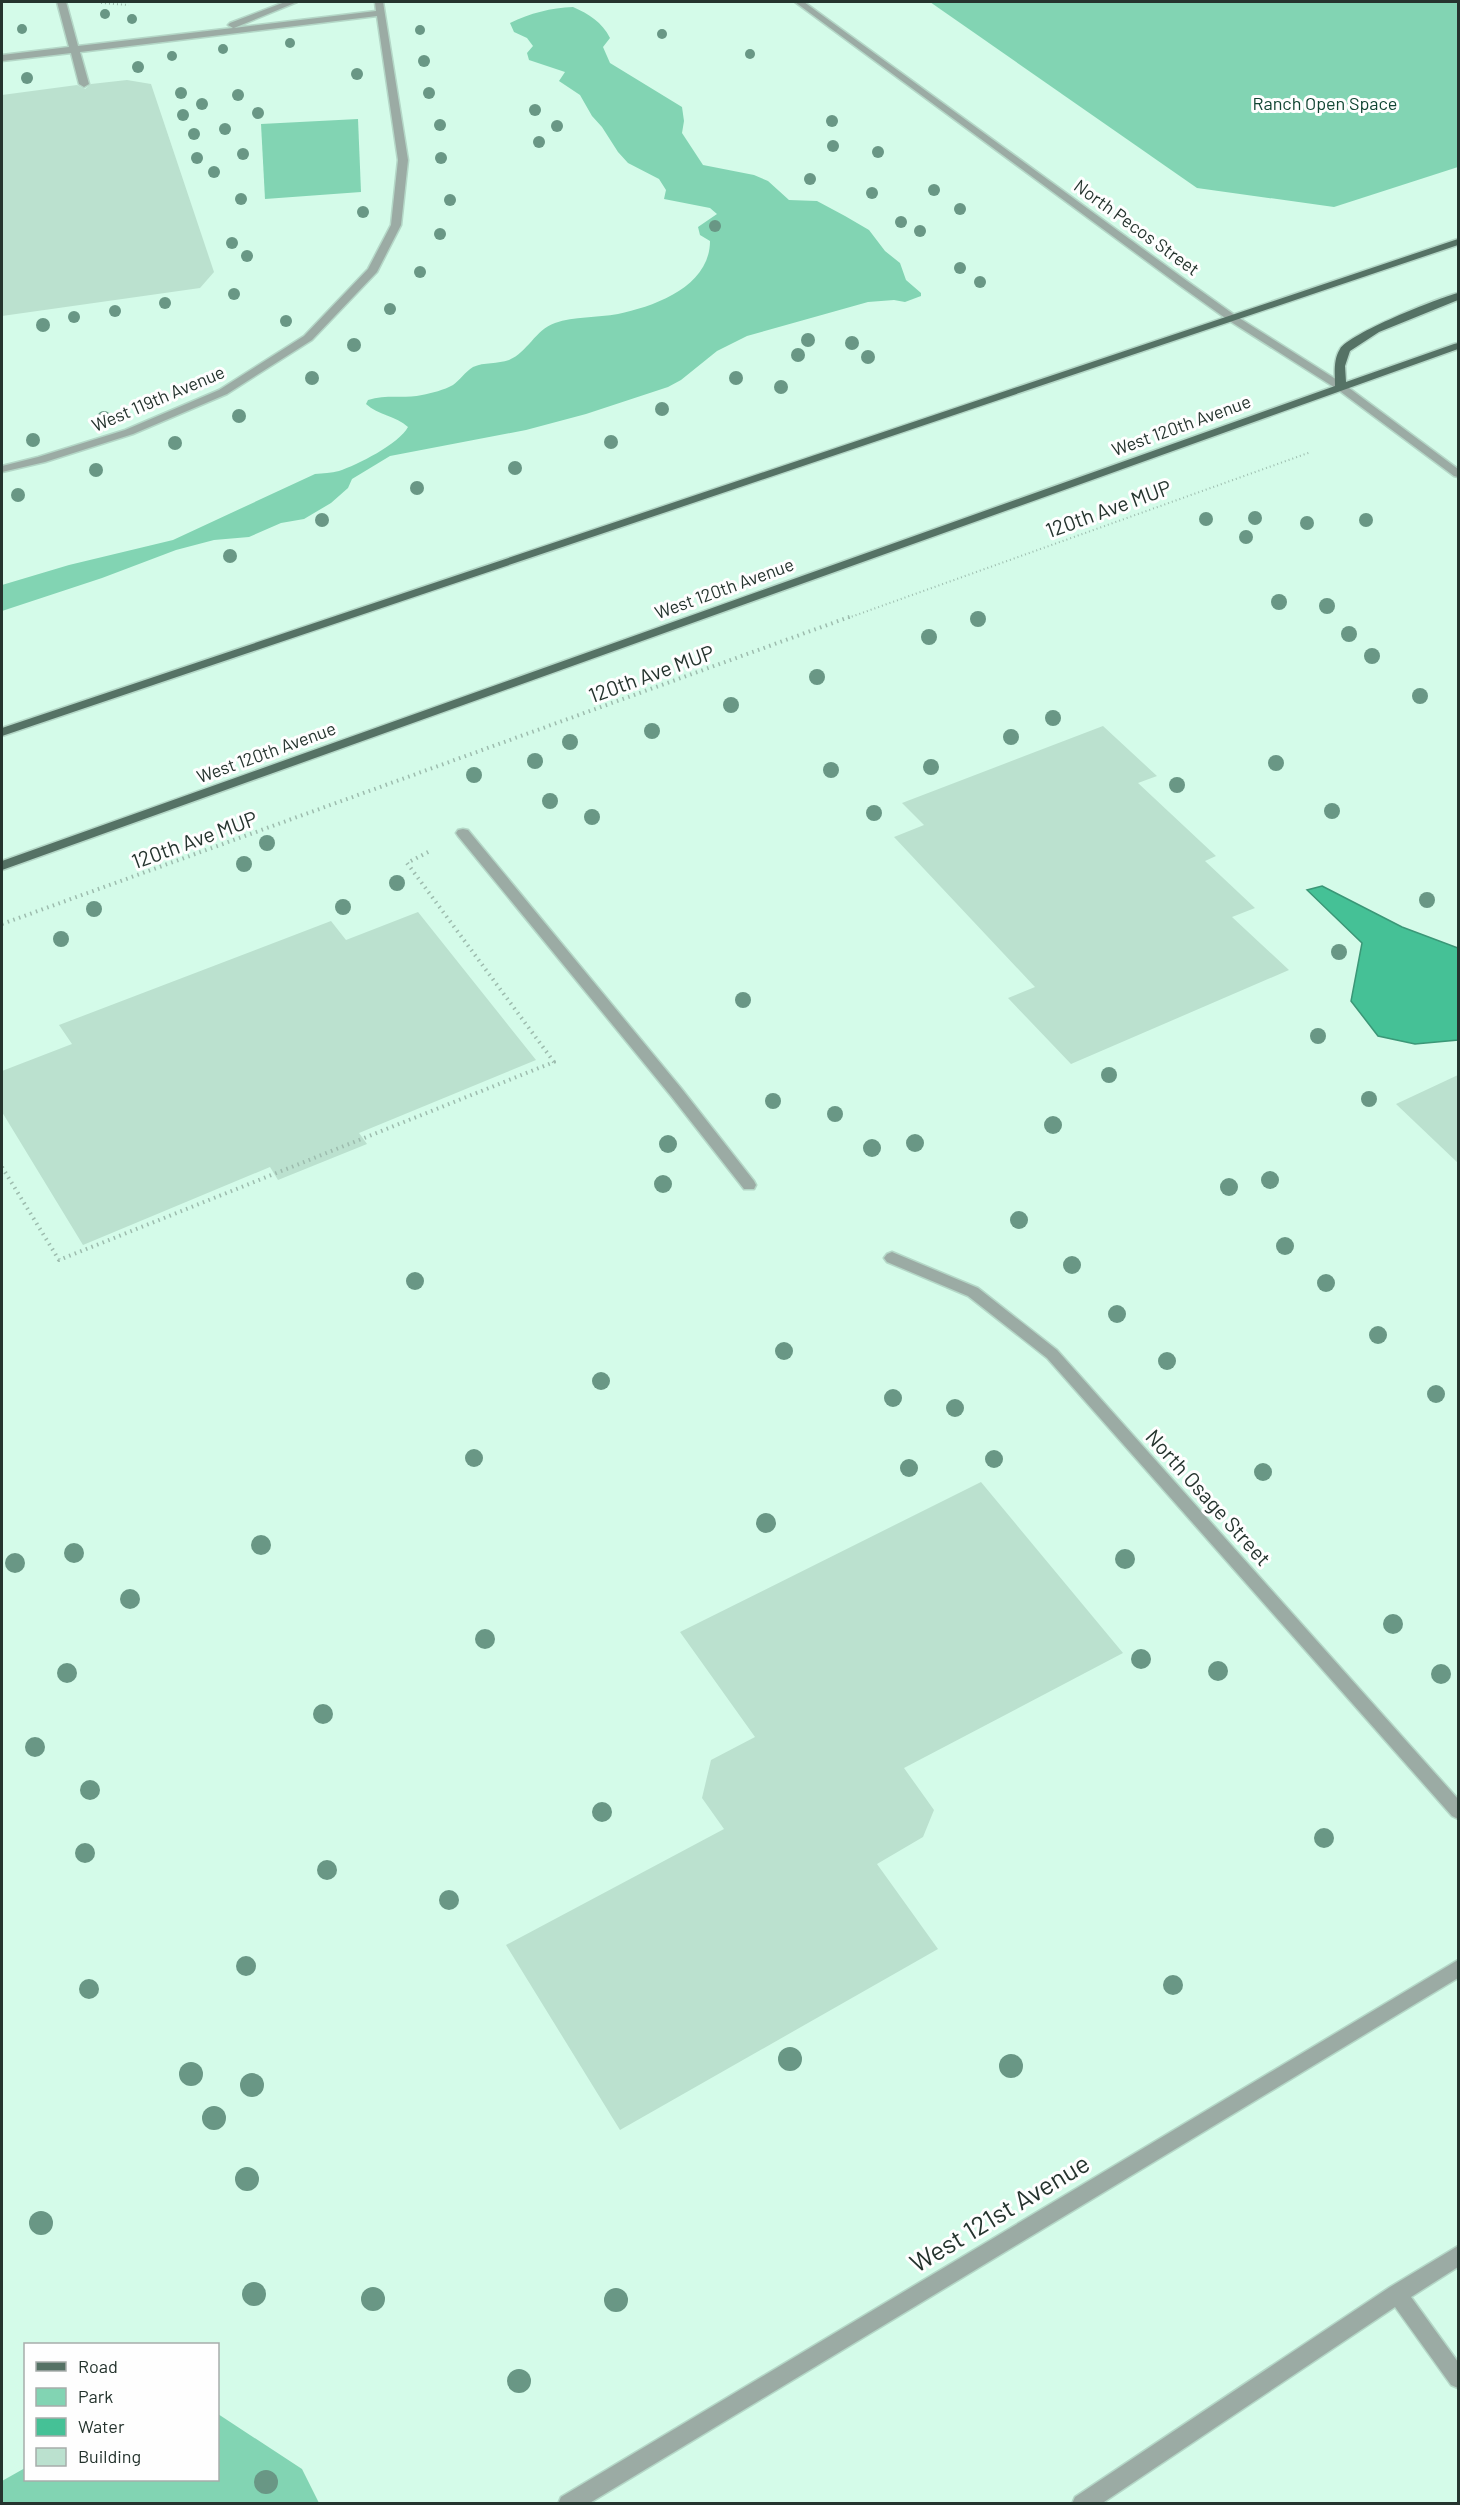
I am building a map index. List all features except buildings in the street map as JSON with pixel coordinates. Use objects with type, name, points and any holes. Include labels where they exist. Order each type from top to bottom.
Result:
[{"type":"main road","points":[[2,732],[1458,242]]},
{"type":"main road","points":[[1341,387],[1340,366],[1345,349],[1375,330],[1458,296]]},
{"type":"main road","name":"West 120th Avenue","points":[[2,866],[1458,346]]},
{"type":"street","points":[[60,2],[84,84]]},
{"type":"street","points":[[216,32],[292,2]]},
{"type":"street","name":"West 119th Avenue","points":[[2,469],[41,460],[129,432],[223,392],[308,338],[373,270],[396,225],[403,160],[379,14],[379,2]]},
{"type":"street","name":"North Pecos Street","points":[[799,2],[1232,318],[1341,387],[1458,474]]},
{"type":"street","points":[[2,58],[379,14]]},
{"type":"street","points":[[463,833],[676,1092],[749,1185]]},
{"type":"street","name":"North Osage Street","points":[[892,1258],[973,1292],[1052,1354],[1458,1811]]},
{"type":"street","name":"West 121st Avenue","points":[[568,2504],[1458,1968]]},
{"type":"street","points":[[1082,2504],[1397,2294],[1458,2256]]},
{"type":"street","points":[[1397,2294],[1458,2378]]},
{"type":"path","points":[[121,4],[130,2]]},
{"type":"path","name":"120th Ave MUP","points":[[2,924],[1311,452]]},
{"type":"path","points":[[2,1167],[59,1260],[554,1062],[407,863]]},
{"type":"green space","name":"Ranch Open Space","points":[[930,2],[1458,2],[1458,167],[1334,207],[1197,188]]},
{"type":"green space","points":[[573,7],[594,19],[607,32],[610,38],[603,47],[610,63],[682,107],[684,121],[682,133],[703,165],[754,175],[768,181],[789,200],[817,201],[869,230],[885,251],[900,263],[906,280],[921,293],[921,296],[905,302],[894,300],[868,302],[747,336],[717,351],[681,380],[668,387],[586,414],[526,430],[390,456],[352,479],[348,488],[331,503],[304,519],[281,523],[249,537],[214,540],[176,550],[102,578],[2,611],[2,585],[69,565],[173,540],[315,474],[339,471],[377,453],[396,440],[408,427],[371,408],[366,404],[368,400],[382,397],[415,396],[442,390],[453,385],[473,367],[509,360],[516,356],[548,326],[570,319],[610,315],[648,306],[691,282],[708,257],[710,241],[700,235],[698,227],[717,214],[710,208],[664,199],[666,190],[659,179],[628,163],[592,116],[580,95],[559,81],[565,72],[529,60],[527,53],[533,46],[527,38],[514,32],[510,23],[525,16]]},
{"type":"green space","points":[[358,119],[361,192],[265,199],[261,124]]},
{"type":"green space","points":[[219,2415],[302,2469],[319,2503],[2,2503],[2,2481],[24,2469],[24,2481],[219,2481]]},
{"type":"water","points":[[1322,886],[1402,927],[1458,948],[1458,1040],[1415,1044],[1378,1036],[1351,1001],[1362,943],[1307,890]]}]
